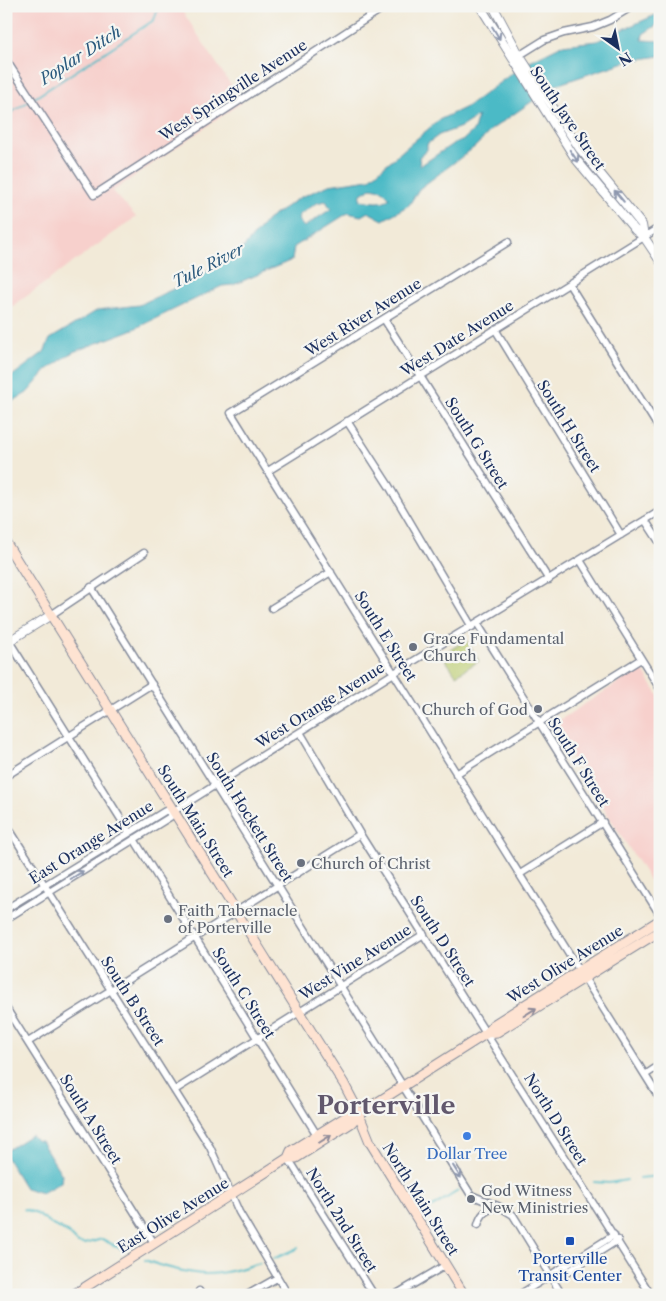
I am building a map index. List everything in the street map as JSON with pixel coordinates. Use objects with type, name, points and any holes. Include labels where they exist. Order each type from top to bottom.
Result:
[{"type":"main road","name":"South Main Street","points":[[6,543],[344,1084],[359,1114]]},
{"type":"main road","name":"West Olive Avenue","points":[[359,1114],[487,1033],[498,1032],[660,920]]},
{"type":"main road","name":"West Olive Avenue","points":[[582,975],[660,931]]},
{"type":"main road","name":"East Olive Avenue","points":[[288,1158],[291,1151],[317,1134],[349,1115],[359,1114]]},
{"type":"main road","name":"East Olive Avenue","points":[[73,1295],[288,1158],[296,1158],[351,1123],[359,1114]]},
{"type":"main road","name":"North Main Street","points":[[359,1114],[370,1142],[464,1295]]},
{"type":"street","name":"West Springville Avenue","points":[[6,60],[94,195],[386,6]]},
{"type":"street","name":"South Jaye Street","points":[[480,6],[575,158],[635,230],[644,236]]},
{"type":"street","name":"South Jaye Street","points":[[493,6],[520,56],[556,112],[584,154],[622,198],[642,226],[644,236],[660,261]]},
{"type":"street","points":[[520,56],[551,38],[564,33],[593,27],[610,20],[633,6]]},
{"type":"street","name":"West Date Avenue","points":[[268,470],[660,227]]},
{"type":"street","name":"West River Avenue","points":[[231,413],[508,242]]},
{"type":"street","points":[[569,284],[660,430]]},
{"type":"street","name":"South G Street","points":[[384,319],[548,580]]},
{"type":"street","name":"South H Street","points":[[494,329],[621,535]]},
{"type":"street","name":"South E Street","points":[[231,413],[660,1099]]},
{"type":"street","name":"South F Street","points":[[347,421],[474,625],[540,722],[660,915]]},
{"type":"street","name":"West Orange Avenue","points":[[174,812],[394,673],[660,511]]},
{"type":"street","points":[[646,520],[660,543]]},
{"type":"street","points":[[129,832],[8,642],[144,553]]},
{"type":"street","points":[[580,560],[660,689]]},
{"type":"street","points":[[272,608],[331,572]]},
{"type":"street","name":"South Hockett Street","points":[[91,587],[471,1195],[513,1215],[562,1295]]},
{"type":"street","points":[[456,774],[641,659]]},
{"type":"street","points":[[6,776],[152,684]]},
{"type":"street","name":"South D Street","points":[[300,732],[360,834],[487,1033]]},
{"type":"street","name":"East Orange Avenue","points":[[6,909],[165,811],[174,812]]},
{"type":"street","name":"East Orange Avenue","points":[[6,920],[170,817],[174,812]]},
{"type":"street","points":[[520,874],[603,822]]},
{"type":"street","name":"South B Street","points":[[6,824],[210,1147],[248,1229],[288,1295]]},
{"type":"street","points":[[28,1042],[360,834]]},
{"type":"street","name":"South C Street","points":[[134,840],[317,1134]]},
{"type":"street","name":"West Vine Avenue","points":[[175,1090],[424,934]]},
{"type":"street","name":"South A Street","points":[[6,1008],[154,1243]]},
{"type":"street","name":"North D Street","points":[[487,1033],[651,1295]]},
{"type":"street","points":[[645,1075],[660,1065]]},
{"type":"street","name":"North 2nd Street","points":[[288,1158],[374,1295]]},
{"type":"street","points":[[478,1225],[484,1211],[498,1207]]},
{"type":"street","points":[[515,1295],[519,1295],[616,1238]]},
{"type":"street","points":[[395,1295],[446,1265]]},
{"type":"street","points":[[247,1295],[277,1278]]},
{"type":"shaded area","points":[[6,6],[179,6],[242,102],[113,191],[136,217],[6,311]]},
{"type":"shaded area","points":[[641,668],[660,698],[660,897],[552,725]]},
{"type":"green space","points":[[466,640],[479,661],[456,675],[442,655]]},
{"type":"water","points":[[660,13],[660,23],[643,34],[642,40],[660,41],[660,56],[628,61],[556,85],[492,129],[476,146],[419,189],[409,205],[383,220],[368,212],[361,216],[348,213],[294,247],[292,260],[233,285],[222,286],[134,329],[73,352],[47,370],[27,393],[6,405],[6,378],[12,376],[44,352],[50,339],[98,310],[139,305],[199,277],[244,247],[267,220],[299,198],[329,185],[369,179],[439,120],[468,106],[526,63],[562,45],[597,41]],"holes":[[[478,116],[474,130],[462,141],[454,143],[420,166],[419,157],[427,150],[427,144],[439,135],[461,127]],[[371,188],[382,190],[390,198],[379,202],[372,202],[360,200],[361,194]],[[326,201],[331,209],[304,227],[298,220],[299,215],[317,203]]]},
{"type":"water","points":[[31,1135],[37,1141],[41,1141],[62,1175],[61,1182],[42,1193],[25,1188],[6,1157],[6,1151]]},
{"type":"waterway","name":"Poplar Ditch","points":[[33,99],[154,20],[159,6]]},
{"type":"waterway","name":"Poplar Ditch","points":[[6,116],[29,101]]},
{"type":"waterway","points":[[639,1178],[660,1176]]},
{"type":"waterway","points":[[594,1182],[609,1183],[627,1180]]},
{"type":"waterway","points":[[426,1211],[458,1191]]},
{"type":"waterway","points":[[24,1209],[37,1214],[67,1232],[78,1243],[85,1244],[102,1239],[123,1250]]},
{"type":"waterway","points":[[273,1259],[298,1248]]},
{"type":"waterway","points":[[145,1260],[192,1273],[206,1274],[227,1272],[260,1263]]},
{"type":"place","name":"Grace Fundamental Church","points":[[413,647]]},
{"type":"place","name":"Church of God","points":[[538,709]]},
{"type":"place","name":"Church of Christ","points":[[301,863]]},
{"type":"place","name":"Faith Tabernacle of Porterville","points":[[168,919]]},
{"type":"place","name":"Dollar Tree","points":[[467,1136]]},
{"type":"place","name":"God Witness New Ministries","points":[[471,1199]]},
{"type":"place","name":"Porterville Transit Center","points":[[570,1241]]},
{"type":"district","name":"Porterville","points":[[386,1105]]},
{"type":"water label","name":"Tule River","points":[[208,265]]}]
